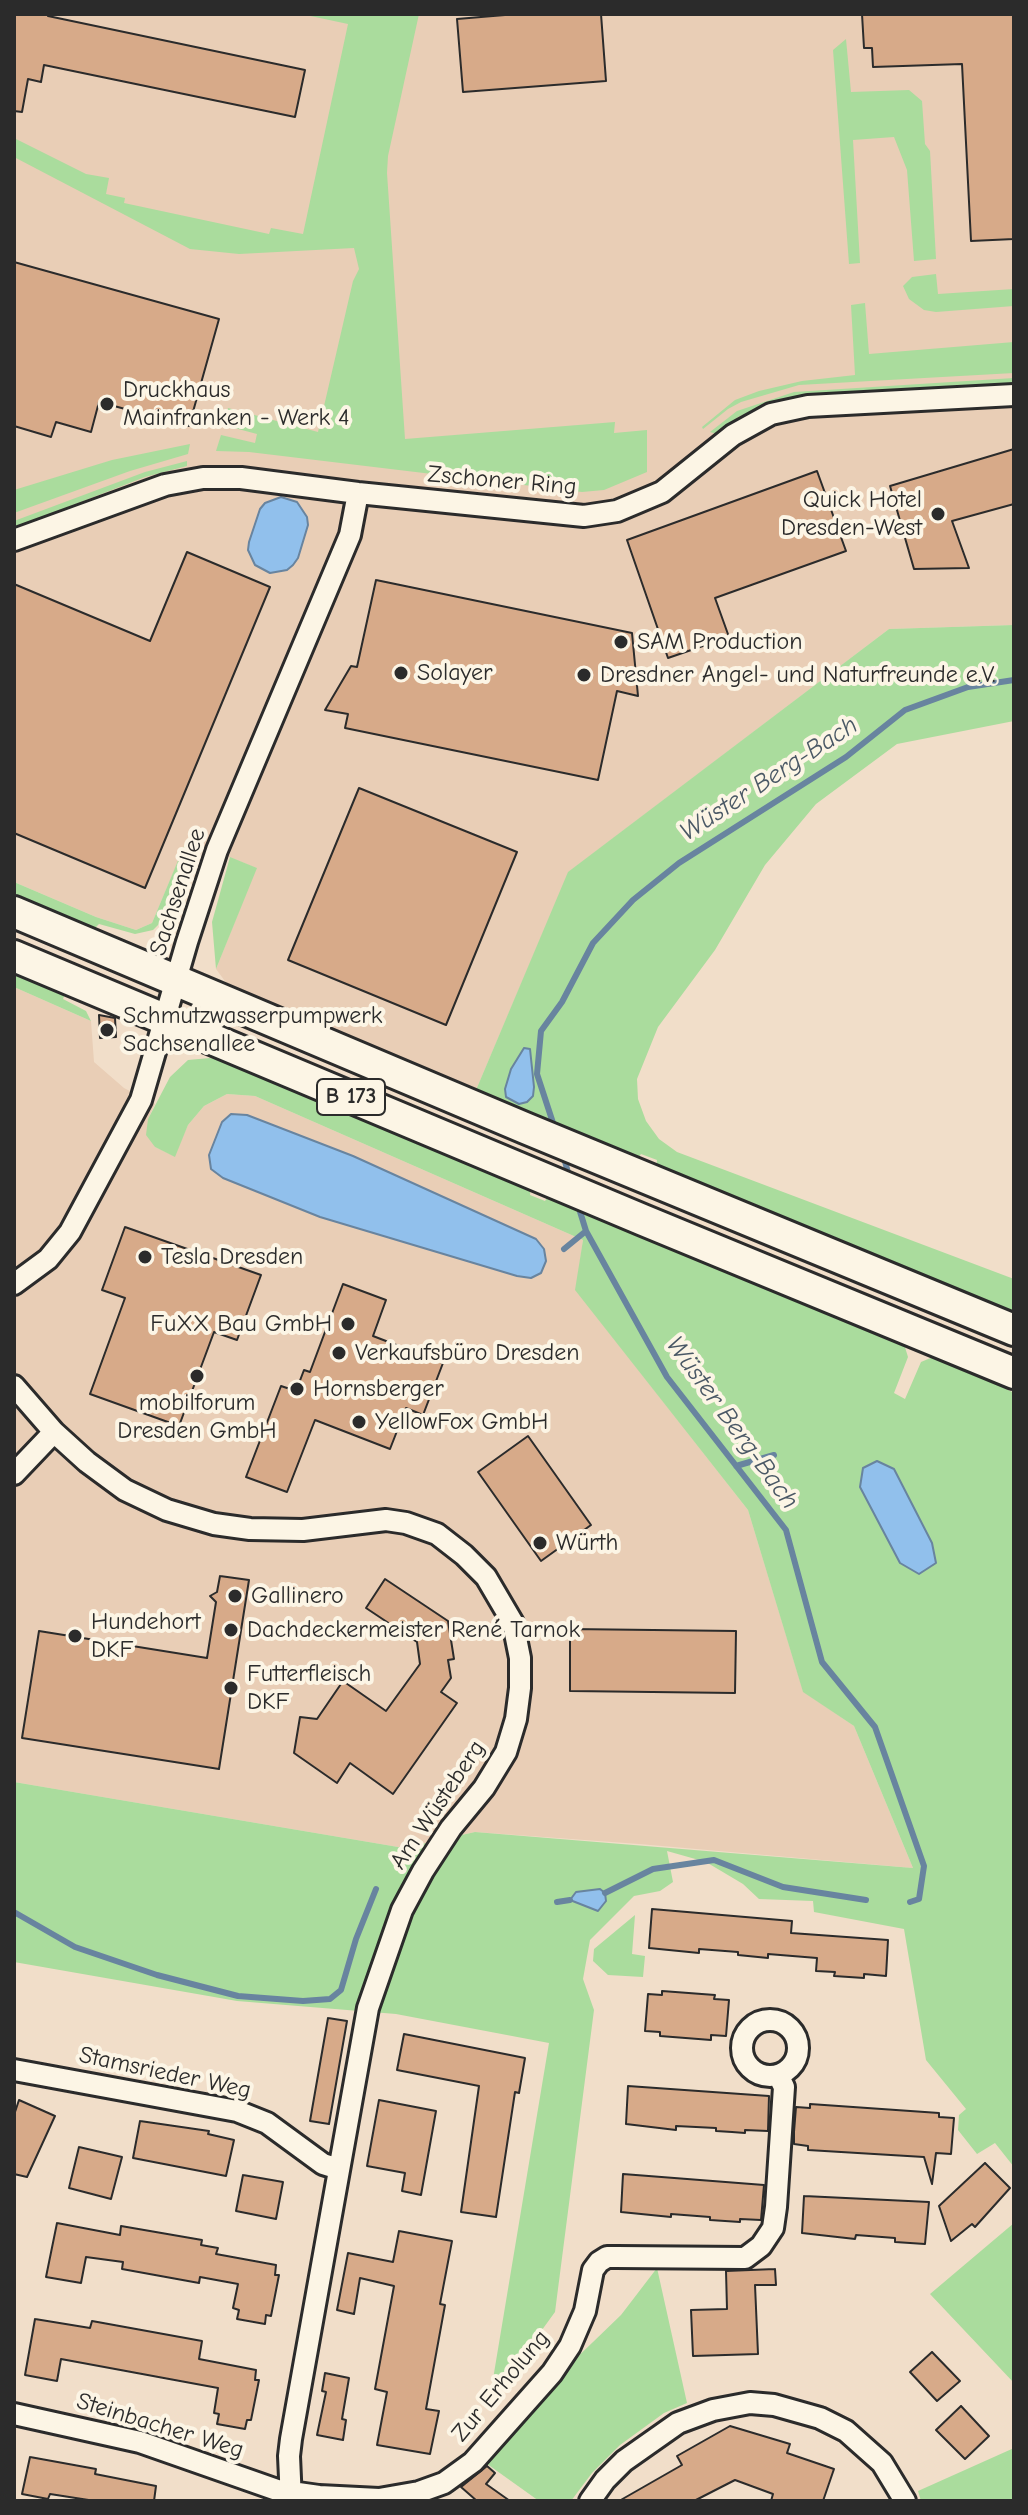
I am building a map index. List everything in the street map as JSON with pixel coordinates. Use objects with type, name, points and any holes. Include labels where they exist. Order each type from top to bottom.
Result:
[{"type":"main road","name":"B 173","points":[[14,912],[1014,1330]]},
{"type":"main road","name":"B 173","points":[[14,956],[1014,1373]]},
{"type":"street","name":"Zschoner Ring","points":[[14,540],[165,485],[203,478],[241,478],[584,516],[617,511],[662,492],[733,435],[771,414],[808,406],[1014,395]]},
{"type":"street","name":"Sachsenallee","points":[[14,1284],[48,1259],[70,1232],[141,1100],[217,850],[350,535],[358,493]]},
{"type":"street","name":"Am Wüsteberg","points":[[14,1386],[54,1432],[87,1462],[125,1490],[167,1510],[214,1524],[285,1531],[386,1520],[406,1523],[437,1534],[486,1577],[513,1623],[520,1658],[520,1688],[506,1752],[484,1788],[451,1828],[423,1871],[402,1910],[368,2008],[291,2439],[291,2496]]},
{"type":"street","points":[[14,1474],[54,1432]]},
{"type":"street","name":"Stamsrieder Weg","points":[[14,2070],[237,2111],[267,2123],[323,2164],[339,2169]]},
{"type":"street","name":"Zur Erholung","points":[[291,2496],[379,2499],[419,2492],[444,2483],[473,2462],[552,2373],[570,2346],[585,2311],[593,2270],[607,2257],[745,2258],[761,2246],[773,2228],[776,2207],[784,2087],[778,2075]]},
{"type":"street","points":[[590,2501],[624,2461],[678,2423],[713,2410],[750,2403],[774,2405],[820,2418],[846,2431],[882,2463],[905,2501]]},
{"type":"street","name":"Steinbacher Weg","points":[[14,2414],[127,2438],[291,2496]]},
{"type":"shaded area","points":[[14,14],[1014,14],[1014,625],[889,629],[569,872],[476,1090],[230,988],[216,969],[256,868],[187,840],[152,923],[136,930],[96,917],[14,882]]},
{"type":"shaded area","points":[[14,987],[91,1021],[94,1062],[124,1088],[155,1104],[148,1119],[155,1147],[174,1156],[188,1125],[204,1106],[227,1094],[255,1096],[583,1240],[576,1290],[748,1510],[803,1691],[854,1726],[913,1868],[475,1832],[404,1848],[14,1782]]},
{"type":"green space","points":[[301,14],[419,14],[387,173],[405,439],[615,422],[614,433],[647,430],[647,472],[604,490],[582,492],[249,452],[216,451],[221,435],[255,443],[257,434],[223,425],[228,408],[318,432],[353,281],[359,269],[354,248],[239,254],[190,249],[14,157],[14,138],[86,174],[109,178],[106,194],[125,198],[124,203],[269,234],[271,228],[303,234],[348,24]]},
{"type":"green space","points":[[846,39],[851,92],[909,90],[922,101],[925,144],[930,151],[936,259],[914,261],[907,170],[894,137],[853,140],[860,263],[849,264],[833,50]]},
{"type":"green space","points":[[936,274],[938,294],[1014,289],[1014,306],[936,312],[924,310],[909,299],[903,286],[912,277]]},
{"type":"green space","points":[[865,303],[869,354],[1014,342],[1014,373],[799,385],[741,402],[703,429],[735,400],[759,391],[802,381],[855,375],[851,305]]},
{"type":"green space","points":[[1014,378],[1014,384],[801,395],[781,399],[738,417],[717,434],[710,432],[737,411],[794,392]]},
{"type":"green space","points":[[190,444],[188,454],[130,471],[14,513],[14,490],[112,460]]},
{"type":"green space","points":[[187,461],[187,466],[145,477],[14,528],[14,521],[145,472]]},
{"type":"green space","points":[[1014,625],[1014,721],[897,744],[816,804],[765,865],[715,950],[658,1027],[637,1079],[638,1099],[646,1121],[659,1139],[677,1152],[1014,1279],[1014,1313],[656,1170],[657,1160],[641,1154],[639,1157],[476,1090],[568,872],[889,629]]},
{"type":"green space","points":[[187,839],[195,843],[160,923],[153,930],[135,934],[99,924],[91,932],[14,900],[14,882],[96,917],[136,930],[152,923]]},
{"type":"green space","points":[[230,857],[257,868],[216,969],[212,922]]},
{"type":"green space","points":[[14,967],[67,989],[63,999],[86,1011],[91,1021],[14,987]]},
{"type":"green space","points":[[188,1060],[223,1060],[531,1186],[530,1195],[545,1201],[547,1198],[667,1248],[669,1244],[904,1344],[908,1357],[894,1393],[905,1399],[921,1362],[940,1354],[1014,1393],[1014,2167],[995,2143],[977,2154],[958,2130],[959,2115],[966,2109],[926,2060],[904,1929],[814,1912],[813,1901],[759,1899],[743,1884],[706,1862],[667,1851],[673,1882],[660,1891],[634,1896],[590,1940],[583,1979],[594,2010],[555,2312],[489,2403],[549,2043],[396,2014],[237,2001],[14,1962],[14,1782],[404,1848],[475,1832],[913,1868],[854,1726],[803,1692],[748,1510],[575,1290],[583,1240],[255,1096],[227,1094],[204,1106],[188,1125],[175,1157],[155,1147],[146,1135],[148,1119],[170,1077]]},
{"type":"green space","points":[[635,1915],[632,1954],[645,1956],[643,1977],[608,1975],[593,1961],[594,1949]]},
{"type":"green space","points":[[1014,2223],[1014,2383],[930,2294]]},
{"type":"green space","points":[[657,2268],[687,2403],[664,2413],[620,2445],[592,2473],[571,2501],[539,2501],[483,2461],[565,2369],[621,2315]]},
{"type":"green space","points":[[1014,2448],[1014,2501],[921,2501],[918,2491]]},
{"type":"water","points":[[281,497],[297,502],[307,517],[308,525],[293,565],[287,570],[270,573],[255,565],[248,550],[249,542],[260,509],[265,503]]},
{"type":"water","points":[[524,1048],[530,1049],[534,1087],[533,1096],[519,1104],[506,1097],[505,1089],[511,1069]]},
{"type":"water","points":[[231,1114],[247,1115],[353,1156],[536,1239],[544,1249],[546,1261],[541,1273],[531,1278],[517,1276],[320,1217],[223,1178],[211,1169],[209,1155],[222,1122]]},
{"type":"water","points":[[877,1461],[894,1469],[932,1543],[936,1563],[919,1574],[900,1563],[860,1487],[863,1468]]},
{"type":"water","points":[[600,1889],[605,1893],[606,1901],[598,1911],[570,1900],[576,1892]]},
{"type":"building","points":[[14,14],[49,14],[305,70],[295,117],[44,65],[41,82],[28,79],[22,112],[14,111]]},
{"type":"building","points":[[517,14],[601,14],[606,81],[463,92],[457,19]]},
{"type":"building","points":[[862,14],[1014,14],[1014,239],[971,241],[962,64],[873,67],[872,48],[864,48]]},
{"type":"building","points":[[14,262],[219,319],[189,426],[99,402],[91,432],[56,422],[51,437],[14,426]]},
{"type":"building","name":"Quick Hotel Dresden-West","points":[[1014,449],[1014,504],[952,521],[969,568],[914,569],[890,486]]},
{"type":"building","points":[[817,471],[846,551],[715,598],[729,637],[668,658],[627,540]]},
{"type":"building","points":[[187,552],[270,587],[145,888],[14,833],[14,584],[150,641]]},
{"type":"building","points":[[376,580],[632,633],[638,696],[617,691],[598,780],[345,728],[348,714],[325,710],[351,666],[357,667]]},
{"type":"building","points":[[359,788],[517,852],[446,1025],[288,960]]},
{"type":"building","name":"Schmutzwasserpumpwerk Sachsenallee","points":[[99,1015],[115,1018],[116,1037],[100,1038]]},
{"type":"building","points":[[125,1227],[261,1275],[237,1340],[214,1332],[179,1426],[90,1394],[125,1298],[102,1290]]},
{"type":"building","points":[[343,1284],[386,1300],[373,1336],[443,1363],[423,1415],[406,1408],[390,1449],[315,1420],[287,1492],[246,1477],[281,1386],[296,1391],[304,1370],[310,1372]]},
{"type":"building","points":[[528,1436],[591,1525],[541,1561],[478,1472]]},
{"type":"building","points":[[220,1576],[249,1580],[219,1769],[22,1738],[39,1631],[207,1658],[216,1602],[210,1596],[217,1592]]},
{"type":"building","points":[[385,1579],[448,1621],[454,1659],[448,1660],[451,1678],[441,1692],[457,1703],[393,1794],[350,1763],[337,1783],[294,1753],[300,1717],[317,1719],[343,1681],[386,1711],[420,1664],[417,1642],[366,1608]]},
{"type":"building","points":[[570,1629],[736,1631],[735,1693],[570,1691]]},
{"type":"building","points":[[652,1909],[792,1921],[791,1933],[888,1940],[886,1976],[834,1976],[835,1972],[816,1971],[817,1958],[768,1954],[768,1958],[738,1955],[738,1952],[699,1949],[699,1953],[649,1948]]},
{"type":"building","points":[[662,1991],[715,1995],[714,1999],[729,2000],[726,2036],[711,2035],[711,2040],[660,2036],[660,2032],[645,2031],[648,1994],[662,1995]]},
{"type":"building","points":[[328,2018],[347,2021],[329,2124],[310,2121]]},
{"type":"building","points":[[404,2034],[525,2058],[519,2093],[515,2092],[496,2217],[461,2212],[479,2086],[397,2070]]},
{"type":"building","points":[[628,2086],[769,2096],[768,2131],[745,2130],[745,2133],[676,2126],[676,2130],[626,2124]]},
{"type":"building","points":[[19,2100],[55,2116],[27,2177],[14,2174],[14,2115]]},
{"type":"building","points":[[379,2100],[436,2111],[421,2195],[402,2191],[405,2173],[367,2166]]},
{"type":"building","points":[[810,2104],[939,2113],[939,2117],[954,2118],[951,2154],[936,2153],[932,2184],[924,2157],[808,2150],[808,2146],[794,2144],[794,2132],[796,2107],[810,2108]]},
{"type":"building","points":[[140,2121],[209,2131],[208,2134],[234,2140],[226,2176],[133,2158]]},
{"type":"building","points":[[79,2147],[122,2157],[111,2199],[69,2188]]},
{"type":"building","points":[[985,2163],[1010,2188],[975,2227],[972,2224],[951,2241],[939,2206]]},
{"type":"building","points":[[623,2174],[764,2185],[761,2220],[740,2219],[740,2222],[710,2220],[710,2217],[621,2212]]},
{"type":"building","points":[[243,2175],[283,2182],[276,2219],[236,2211]]},
{"type":"building","points":[[804,2196],[929,2202],[925,2244],[895,2242],[895,2238],[856,2235],[855,2239],[802,2233]]},
{"type":"building","points":[[57,2223],[120,2235],[121,2226],[202,2240],[201,2245],[218,2248],[216,2254],[276,2265],[275,2275],[279,2275],[271,2316],[266,2315],[265,2324],[237,2319],[239,2310],[233,2308],[238,2284],[200,2277],[199,2283],[122,2269],[123,2262],[86,2257],[81,2283],[46,2277]]},
{"type":"building","points":[[399,2231],[452,2241],[440,2304],[445,2305],[426,2409],[439,2411],[430,2454],[377,2445],[387,2392],[375,2389],[394,2286],[360,2278],[354,2314],[337,2310],[348,2253],[393,2262]]},
{"type":"building","points":[[775,2269],[776,2285],[755,2285],[758,2354],[693,2356],[691,2310],[727,2309],[726,2271]]},
{"type":"building","points":[[35,2319],[90,2328],[92,2321],[202,2341],[199,2359],[256,2370],[255,2380],[259,2380],[251,2420],[247,2420],[245,2429],[217,2424],[219,2414],[214,2413],[218,2388],[61,2359],[57,2381],[25,2375]]},
{"type":"building","points":[[932,2352],[960,2381],[937,2401],[910,2372]]},
{"type":"building","points":[[325,2373],[349,2378],[342,2419],[346,2420],[343,2440],[317,2435],[326,2392],[322,2391]]},
{"type":"building","points":[[961,2406],[989,2436],[965,2459],[936,2430]]},
{"type":"building","points":[[730,2426],[790,2444],[787,2453],[834,2469],[823,2501],[771,2501],[773,2494],[735,2480],[694,2501],[619,2501],[682,2465],[677,2456]]},
{"type":"building","points":[[30,2457],[96,2469],[95,2474],[156,2486],[154,2501],[95,2501],[50,2494],[48,2499],[22,2494]]},
{"type":"building","points":[[487,2466],[495,2473],[486,2484],[510,2501],[477,2501],[461,2487]]},
{"type":"waterway","name":"Wüster Berg-Bach","points":[[555,1129],[537,1074],[541,1031],[562,1002],[593,943],[633,900],[679,863],[846,757],[905,710],[968,687],[1014,680]]},
{"type":"waterway","name":"Wüster Berg-Bach","points":[[563,1155],[570,1179]]},
{"type":"waterway","name":"Wüster Berg-Bach","points":[[578,1205],[586,1231],[667,1377],[786,1530],[822,1662],[875,1727],[924,1866],[919,1899],[910,1902]]},
{"type":"waterway","points":[[564,1249],[586,1231]]},
{"type":"waterway","points":[[736,1466],[774,1455]]},
{"type":"waterway","name":"Wüster Berg-Bach","points":[[605,1893],[653,1869],[714,1860],[783,1887],[866,1900]]},
{"type":"waterway","name":"Wüster Berg-Bach","points":[[14,1912],[75,1947],[157,1975],[238,1996],[303,2001],[330,1999],[341,1990],[356,1939],[376,1889]]},
{"type":"waterway","points":[[557,1902],[570,1900]]},
{"type":"place","name":"Druckhaus Mainfranken - Werk 4","points":[[107,404]]},
{"type":"place","name":"Quick Hotel Dresden-West","points":[[938,514]]},
{"type":"place","name":"SAM Production","points":[[621,642]]},
{"type":"place","name":"Solayer","points":[[401,673]]},
{"type":"place","name":"Dresdner Angel- und Naturfreunde e.V.","points":[[584,675]]},
{"type":"place","name":"Schmutzwasserpumpwerk Sachsenallee","points":[[107,1030]]},
{"type":"place","name":"Tesla Dresden","points":[[145,1257]]},
{"type":"place","name":"FuXX Bau GmbH","points":[[348,1324]]},
{"type":"place","name":"Verkaufsbüro Dresden","points":[[339,1353]]},
{"type":"place","name":"mobilforum Dresden GmbH","points":[[197,1376]]},
{"type":"place","name":"Hornsberger","points":[[297,1389]]},
{"type":"place","name":"YellowFox GmbH","points":[[359,1422]]},
{"type":"place","name":"Würth","points":[[540,1543]]},
{"type":"place","name":"Gallinero","points":[[235,1596]]},
{"type":"place","name":"Dachdeckermeister René Tarnok","points":[[231,1630]]},
{"type":"place","name":"Hundehort DKF","points":[[75,1636]]},
{"type":"place","name":"Futterfleisch DKF","points":[[231,1688]]}]
